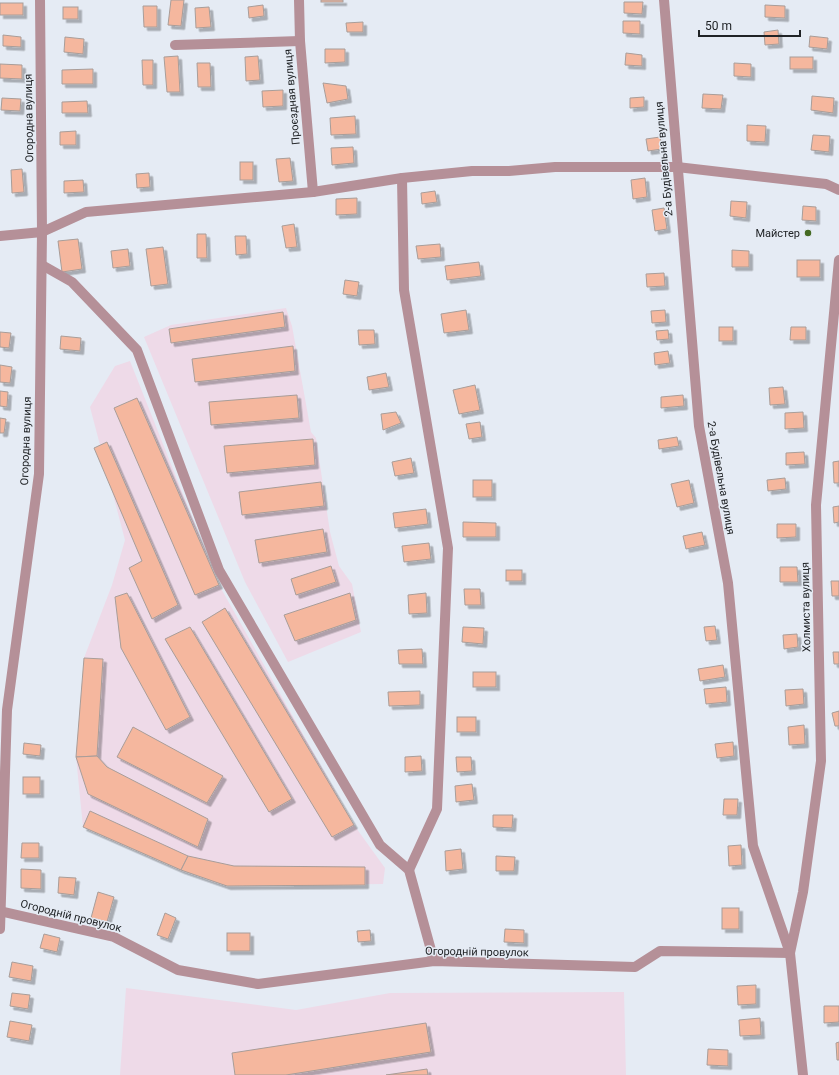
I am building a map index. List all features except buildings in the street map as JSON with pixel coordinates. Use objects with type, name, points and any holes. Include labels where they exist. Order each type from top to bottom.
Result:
[{"type":"street","name":"Огородна вулиця","points":[[0,929],[7,710],[39,474],[42,265],[40,0]]},
{"type":"street","name":"Проєздная вулиця","points":[[298,0],[300,42],[313,192]]},
{"type":"street","name":"2-а Будівельна вулиця","points":[[664,1],[699,426],[728,582],[753,846],[790,953]]},
{"type":"street","points":[[175,45],[300,42]]},
{"type":"street","points":[[0,236],[42,232],[86,212],[313,192],[402,178],[472,171],[556,167],[677,167],[826,184],[839,190]]},
{"type":"street","points":[[402,178],[404,290],[448,548],[438,808],[409,870]]},
{"type":"street","name":"Холмиста вулиця","points":[[790,953],[803,892],[821,761],[816,505],[839,260]]},
{"type":"street","points":[[42,265],[72,282],[137,350],[219,570],[380,845],[409,870],[434,961]]},
{"type":"street","name":"Огородній провулок","points":[[1,911],[114,937],[178,970],[258,984],[434,961],[635,968],[660,951],[790,953]]},
{"type":"street","points":[[790,953],[803,1075]]},
{"type":"shaded area","points":[[286,308],[292,326],[311,432],[316,438],[330,532],[339,566],[352,584],[361,632],[288,662],[245,582],[144,337],[171,325]]},
{"type":"shaded area","points":[[130,361],[219,585],[354,825],[385,868],[383,884],[227,886],[181,870],[83,827],[76,757],[84,658],[112,585],[125,540],[90,407],[115,366]]},
{"type":"shaded area","points":[[126,988],[296,1010],[390,993],[624,992],[626,1075],[120,1075]]},
{"type":"place","name":"Майстер","points":[[808,233]]}]
